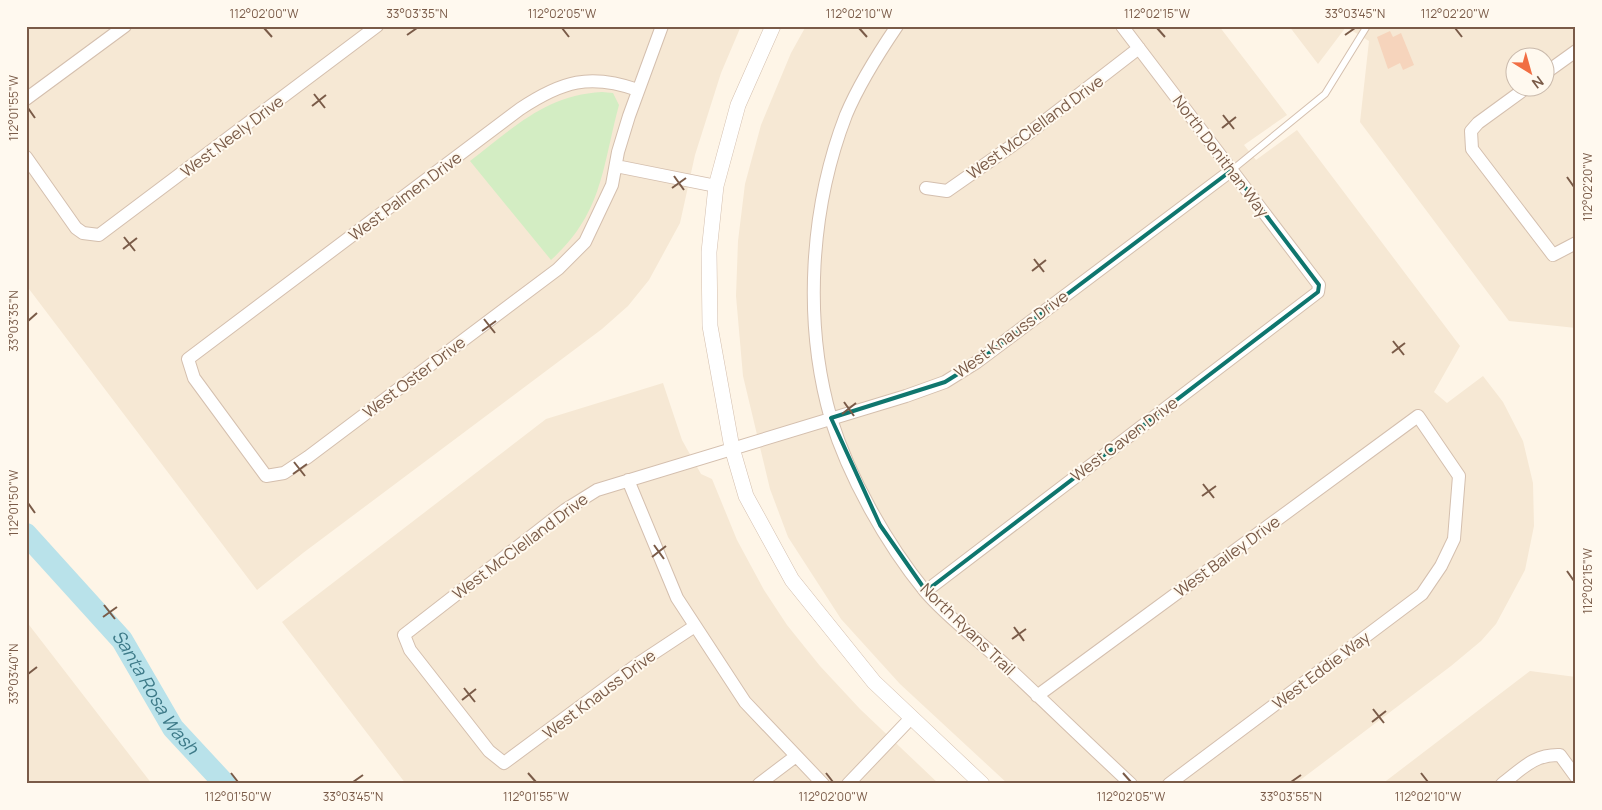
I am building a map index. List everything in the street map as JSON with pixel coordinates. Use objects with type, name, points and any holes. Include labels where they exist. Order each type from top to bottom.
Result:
[{"type":"street","points":[[26,99],[125,26]]},
{"type":"street","name":"West Neely Drive","points":[[26,157],[76,228],[83,233],[99,235],[377,26]]},
{"type":"street","name":"West Oster Drive","points":[[266,476],[284,473],[308,457],[558,269],[585,242],[612,185],[618,152],[638,90],[662,26]]},
{"type":"street","points":[[773,26],[738,105],[716,186],[710,252],[710,326],[732,448],[746,496],[792,580],[874,682],[982,784]]},
{"type":"street","points":[[831,418],[816,346],[814,296],[820,207],[846,115],[878,54],[897,26]]},
{"type":"street","name":"North Donithan Way","points":[[1122,26],[1319,285]]},
{"type":"street","name":"West McClelland Drive","points":[[926,188],[947,191],[1020,140],[1132,56],[1139,48]]},
{"type":"street","points":[[1554,67],[1576,51]]},
{"type":"street","name":"West Palmen Drive","points":[[266,476],[194,378],[188,360],[520,109],[544,93],[572,83],[601,79],[638,90]]},
{"type":"street","points":[[1512,98],[1478,123],[1471,132],[1472,148],[1553,255],[1576,243]]},
{"type":"street","points":[[616,166],[716,186]]},
{"type":"street","name":"West Knauss Drive","points":[[732,448],[906,396],[945,382],[977,362],[1232,170]]},
{"type":"street","name":"West Caven Drive","points":[[926,592],[1289,315],[1318,292],[1319,285]]},
{"type":"street","name":"West Bailey Drive","points":[[1037,696],[1418,416],[1459,476],[1454,539]]},
{"type":"street","name":"North Ryans Trail","points":[[831,418],[850,466],[880,525],[926,592],[1131,784]]},
{"type":"street","name":"West McClelland Drive","points":[[504,763],[489,751],[410,650],[404,635],[565,510],[596,490],[732,448]]},
{"type":"street","points":[[628,480],[677,598],[745,702],[823,784]]},
{"type":"street","name":"West Eddie Way","points":[[1169,784],[1422,594],[1441,566],[1454,539]]},
{"type":"street","name":"West Knauss Drive","points":[[504,763],[639,663],[695,626]]},
{"type":"street","points":[[848,784],[911,718]]},
{"type":"street","points":[[1502,784],[1536,758],[1545,754],[1560,755],[1576,777]]},
{"type":"street","points":[[759,784],[796,756]]},
{"type":"lane","points":[[1232,170],[1325,94],[1367,26]]},
{"type":"highlighted area","points":[[1232,170],[1319,285],[1318,292],[926,591],[880,525],[831,418],[945,382],[977,362]]},
{"type":"shaded area","points":[[26,26],[741,26],[721,73],[695,155],[680,223],[649,280],[628,306],[602,329],[303,553],[257,590],[26,285]]},
{"type":"shaded area","points":[[806,26],[1219,26],[1287,115],[1244,145],[1256,160],[1297,130],[1460,346],[1434,392],[1447,403],[1483,376],[1503,402],[1523,441],[1533,483],[1534,526],[1525,570],[1496,624],[1481,641],[1451,666],[1295,784],[1008,784],[900,684],[841,619],[788,537],[770,489],[743,376],[736,296],[738,241],[745,184],[761,125],[791,53]]},
{"type":"shaded area","points":[[1289,26],[1576,26],[1576,328],[1509,321],[1360,122],[1369,41],[1346,27],[1318,64]]},
{"type":"shaded area","points":[[663,383],[682,440],[701,474],[712,479],[737,540],[764,590],[787,625],[820,666],[860,709],[939,784],[406,784],[282,622],[546,419]]},
{"type":"shaded area","points":[[26,621],[152,784],[26,784]]},
{"type":"shaded area","points":[[1530,671],[1576,677],[1576,784],[1382,784]]},
{"type":"green space","points":[[613,93],[619,105],[604,169],[591,207],[581,225],[551,260],[470,161],[516,125],[547,106],[582,94]]},
{"type":"building","points":[[1390,31],[1393,37],[1401,33],[1414,65],[1403,70],[1400,63],[1388,69],[1377,37]]},
{"type":"waterway","name":"Santa Rosa Wash","points":[[26,534],[122,640],[173,728],[225,784]]}]
